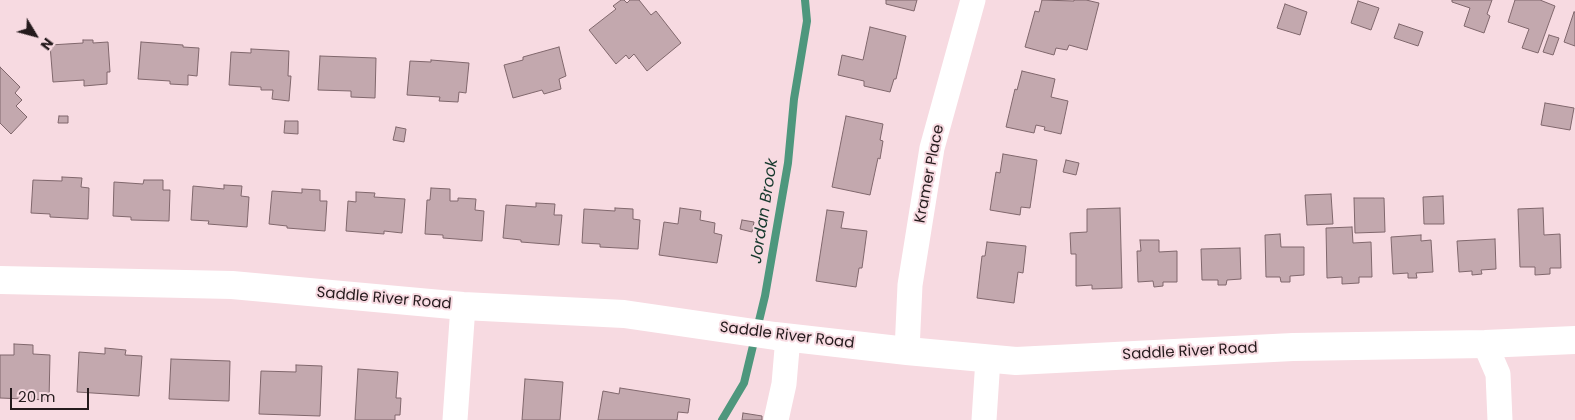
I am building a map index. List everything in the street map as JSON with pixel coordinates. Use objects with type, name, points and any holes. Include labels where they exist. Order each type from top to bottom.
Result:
[{"type":"main road","name":"Saddle River Road","points":[[0,280],[232,285],[463,306],[624,314],[782,337],[1016,361],[1293,347],[1485,344],[1575,340]]},
{"type":"street","name":"Kramer Place","points":[[907,351],[910,285],[932,148],[973,0]]},
{"type":"street","points":[[455,420],[463,306]]},
{"type":"street","points":[[776,420],[784,384],[782,337]]},
{"type":"street","points":[[1485,344],[1498,374],[1500,420]]},
{"type":"street","points":[[984,420],[988,359]]},
{"type":"building","points":[[621,0],[627,3],[630,0],[639,0],[651,15],[656,11],[681,43],[647,71],[634,54],[629,59],[626,55],[616,64],[589,30],[616,9],[613,6]]},
{"type":"building","points":[[886,0],[917,0],[914,11],[886,4]]},
{"type":"building","points":[[1042,0],[1086,0],[1099,3],[1087,50],[1069,45],[1067,50],[1056,48],[1054,55],[1025,47],[1035,11],[1039,12]]},
{"type":"building","points":[[1452,0],[1492,0],[1487,14],[1490,16],[1484,33],[1464,26],[1470,8],[1452,2]]},
{"type":"building","points":[[1515,0],[1540,0],[1555,6],[1538,53],[1522,48],[1529,29],[1508,22]]},
{"type":"building","points":[[1358,1],[1379,8],[1371,30],[1351,23]]},
{"type":"building","points":[[1285,4],[1307,12],[1300,35],[1277,28]]},
{"type":"building","points":[[1575,12],[1575,46],[1564,42]]},
{"type":"building","points":[[1399,24],[1423,32],[1418,46],[1394,38]]},
{"type":"building","points":[[870,27],[906,36],[896,79],[894,79],[890,92],[864,86],[864,81],[838,75],[842,55],[863,60]]},
{"type":"building","points":[[1549,35],[1559,38],[1553,55],[1543,52]]},
{"type":"building","points":[[83,40],[93,40],[93,43],[108,42],[110,72],[107,72],[107,84],[84,86],[84,80],[53,82],[50,45],[83,43]]},
{"type":"building","points":[[141,42],[199,48],[197,76],[188,75],[188,85],[170,84],[170,81],[138,79]]},
{"type":"building","points":[[559,47],[566,76],[559,79],[561,89],[544,94],[542,90],[513,98],[504,65],[523,60],[523,57]]},
{"type":"building","points":[[251,49],[289,51],[288,76],[291,76],[289,101],[272,99],[273,90],[261,90],[261,87],[229,85],[231,52],[251,53]]},
{"type":"building","points":[[320,56],[376,58],[375,98],[351,97],[351,91],[318,90]]},
{"type":"building","points":[[431,60],[469,63],[466,93],[459,92],[458,102],[439,101],[440,97],[407,95],[410,61],[431,62]]},
{"type":"building","points":[[0,67],[20,87],[15,93],[22,100],[16,106],[27,117],[11,134],[0,123]]},
{"type":"building","points":[[1022,71],[1055,79],[1051,97],[1068,101],[1061,134],[1044,130],[1045,127],[1036,125],[1034,133],[1006,127],[1015,89],[1017,90]]},
{"type":"building","points":[[1545,103],[1574,108],[1570,130],[1541,125]]},
{"type":"building","points":[[59,116],[68,116],[68,123],[58,123]]},
{"type":"building","points":[[846,116],[883,124],[880,140],[883,141],[880,159],[878,158],[870,195],[832,187]]},
{"type":"building","points":[[285,121],[298,121],[298,134],[284,133]]},
{"type":"building","points":[[396,127],[406,129],[404,142],[393,140]]},
{"type":"building","points":[[1003,154],[1037,160],[1030,208],[1021,207],[1020,215],[990,210],[996,172],[1000,173]]},
{"type":"building","points":[[1066,160],[1079,163],[1076,175],[1063,172]]},
{"type":"building","points":[[62,177],[82,178],[81,187],[89,188],[88,219],[50,217],[50,214],[31,213],[33,180],[62,181]]},
{"type":"building","points":[[144,180],[163,180],[163,190],[170,190],[169,221],[131,220],[131,217],[113,216],[114,182],[143,184]]},
{"type":"building","points":[[224,185],[242,186],[241,196],[249,197],[247,227],[208,224],[209,221],[191,220],[193,186],[224,189]]},
{"type":"building","points":[[431,188],[450,189],[450,201],[458,201],[458,198],[476,199],[475,210],[484,211],[482,241],[443,238],[443,235],[425,234],[427,200],[430,200]]},
{"type":"building","points":[[302,189],[320,190],[320,201],[327,201],[325,231],[287,228],[287,226],[269,224],[272,191],[302,193]]},
{"type":"building","points":[[356,192],[375,193],[374,197],[405,199],[402,233],[384,231],[384,234],[346,231],[348,201],[356,202]]},
{"type":"building","points":[[1331,194],[1333,224],[1307,225],[1305,195]]},
{"type":"building","points":[[1443,196],[1444,224],[1424,224],[1423,197]]},
{"type":"building","points":[[1354,198],[1384,198],[1385,232],[1355,233]]},
{"type":"building","points":[[536,203],[555,204],[554,215],[562,215],[559,245],[521,242],[521,240],[503,238],[506,205],[536,207]]},
{"type":"building","points":[[615,208],[633,209],[633,219],[640,220],[638,249],[600,247],[600,244],[582,243],[584,209],[615,211]]},
{"type":"building","points":[[680,208],[701,211],[700,220],[715,223],[714,233],[722,235],[717,263],[659,255],[664,222],[678,224]]},
{"type":"building","points":[[1120,208],[1122,288],[1092,289],[1092,285],[1076,286],[1076,254],[1071,254],[1070,233],[1087,232],[1087,209]]},
{"type":"building","points":[[1543,208],[1544,235],[1560,234],[1561,268],[1550,268],[1550,274],[1535,275],[1535,267],[1520,267],[1518,209]]},
{"type":"building","points":[[827,210],[844,212],[841,228],[867,231],[862,268],[859,268],[856,287],[816,281]]},
{"type":"building","points":[[742,220],[754,222],[752,232],[740,229]]},
{"type":"building","points":[[1352,227],[1353,243],[1371,242],[1372,277],[1359,277],[1359,283],[1342,284],[1342,277],[1327,278],[1326,228]]},
{"type":"building","points":[[1280,234],[1281,247],[1304,247],[1304,275],[1290,276],[1290,282],[1281,282],[1280,277],[1266,277],[1265,235]]},
{"type":"building","points":[[1421,235],[1421,241],[1431,240],[1433,272],[1416,273],[1417,278],[1408,278],[1408,273],[1393,274],[1391,237]]},
{"type":"building","points":[[1495,239],[1496,269],[1481,270],[1482,274],[1472,275],[1472,271],[1459,272],[1457,241]]},
{"type":"building","points":[[1140,240],[1159,240],[1159,252],[1177,251],[1177,282],[1163,282],[1163,286],[1154,287],[1153,281],[1138,282],[1137,251],[1141,251]]},
{"type":"building","points":[[987,242],[1026,246],[1023,273],[1018,272],[1014,303],[977,298],[982,256],[985,256]]},
{"type":"building","points":[[1240,248],[1241,279],[1227,280],[1226,285],[1218,285],[1218,280],[1202,280],[1201,249]]},
{"type":"building","points":[[14,344],[33,345],[33,354],[50,355],[49,400],[0,398],[0,355],[14,355]]},
{"type":"building","points":[[105,348],[126,350],[125,355],[142,356],[139,396],[77,392],[79,352],[105,354]]},
{"type":"building","points":[[171,359],[230,361],[229,401],[169,399]]},
{"type":"building","points":[[296,365],[322,366],[320,416],[259,414],[261,371],[296,372]]},
{"type":"building","points":[[358,369],[398,372],[396,398],[401,398],[400,415],[395,415],[395,420],[355,420]]},
{"type":"building","points":[[525,379],[563,382],[560,420],[522,420]]},
{"type":"building","points":[[620,388],[690,399],[688,413],[678,412],[677,420],[598,420],[603,391],[619,394]]},
{"type":"building","points":[[743,413],[762,416],[762,420],[742,420]]},
{"type":"waterway","name":"Jordan Brook","points":[[722,420],[744,383],[765,296],[788,163],[794,99],[807,21],[805,0]]}]
